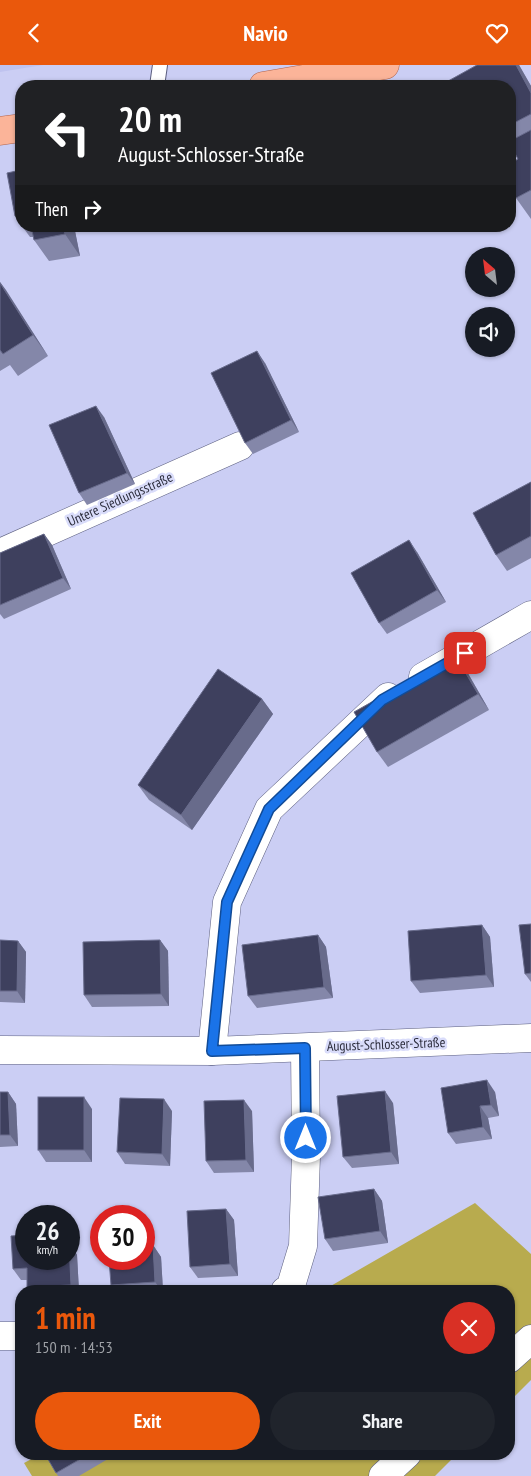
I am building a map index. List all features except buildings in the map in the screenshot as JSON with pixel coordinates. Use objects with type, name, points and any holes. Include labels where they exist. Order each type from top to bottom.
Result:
[{"type":"main road","points":[[298,80],[385,65]]},
{"type":"main road","points":[[0,131],[15,129]]},
{"type":"street","name":"Untere Siedlungsstraße","points":[[0,553],[240,446]]},
{"type":"street","points":[[212,1051],[227,902],[269,809],[382,700],[531,615]]},
{"type":"street","name":"August-Schlosser-Straße","points":[[0,1050],[212,1051],[531,1038]]},
{"type":"street","points":[[291,1285],[303,1246],[306,1156],[305,1048]]},
{"type":"street","points":[[0,1336],[15,1336]]},
{"type":"street","points":[[515,1354],[531,1339]]},
{"type":"street","points":[[383,1476],[400,1460]]},
{"type":"lane","points":[[158,80],[160,65]]},
{"type":"shaded area","points":[[0,65],[43,65],[0,72]]},
{"type":"shaded area","points":[[475,1203],[531,1254],[531,1380],[515,1396],[515,1285],[332,1285]]},
{"type":"shaded area","points":[[30,1460],[451,1460],[435,1476],[32,1476],[24,1463]]},
{"type":"route","points":[[306,1138],[305,1048],[212,1051],[227,902],[269,809],[382,700],[465,653]]}]
